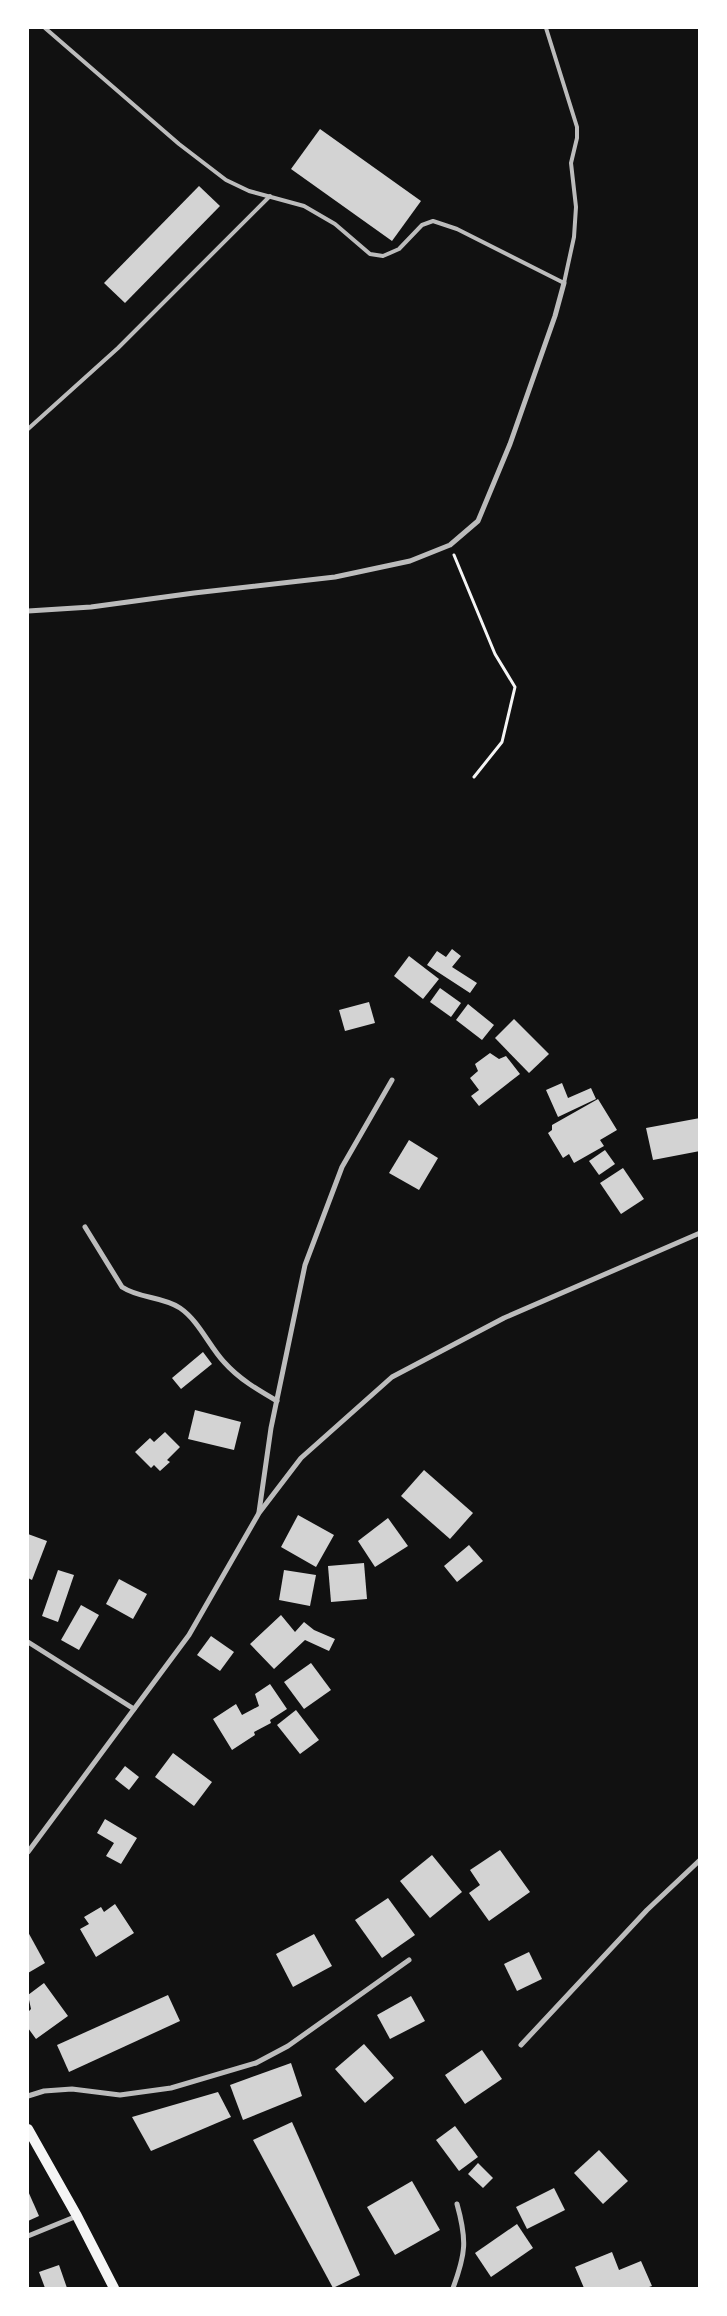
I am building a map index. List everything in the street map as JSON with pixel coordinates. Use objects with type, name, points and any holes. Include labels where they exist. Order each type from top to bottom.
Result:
[{"type":"main road","points":[[28,2129],[78,2216],[114,2288]]},
{"type":"street","points":[[28,612],[91,607],[336,577],[410,561],[450,546],[478,521],[510,444],[555,316],[564,283]]},
{"type":"street","points":[[259,1513],[277,1401],[305,1264],[342,1167],[392,1080]]},
{"type":"street","points":[[85,1228],[122,1286],[131,1292],[165,1300],[180,1308],[188,1315],[224,1363],[245,1382],[277,1401]]},
{"type":"street","points":[[28,1852],[189,1635],[259,1513],[301,1458],[392,1378],[504,1318],[700,1233]]},
{"type":"street","points":[[28,1642],[134,1709]]},
{"type":"street","points":[[521,2045],[648,1910],[700,1860]]},
{"type":"street","points":[[28,2096],[44,2091],[72,2089],[120,2095],[171,2088],[256,2063],[288,2046],[409,1960]]},
{"type":"street","points":[[453,2288],[464,2260],[464,2230],[457,2204]]},
{"type":"street","points":[[28,2236],[78,2216]]},
{"type":"lane","points":[[45,28],[178,144],[218,174],[249,191],[304,206],[336,224],[370,254],[382,256],[399,249],[422,225],[433,221],[457,229],[564,283],[574,237],[576,207],[571,164],[577,138],[577,127],[546,28]]},
{"type":"lane","points":[[28,429],[118,348],[270,196]]},
{"type":"path","points":[[450,546],[495,654],[515,687],[502,742],[474,777]]},
{"type":"building","points":[[320,129],[421,201],[392,241],[291,169]]},
{"type":"building","points":[[199,186],[220,206],[125,303],[104,283]]},
{"type":"building","points":[[452,949],[461,956],[452,967],[477,983],[470,993],[427,965],[437,951],[446,957]]},
{"type":"building","points":[[409,956],[439,979],[423,999],[394,976]]},
{"type":"building","points":[[440,988],[461,1003],[451,1017],[430,1002]]},
{"type":"building","points":[[369,1002],[375,1023],[345,1031],[339,1010]]},
{"type":"building","points":[[468,1004],[494,1025],[482,1040],[456,1020]]},
{"type":"building","points":[[514,1019],[549,1054],[529,1073],[495,1038]]},
{"type":"building","points":[[490,1053],[499,1059],[506,1056],[520,1074],[479,1106],[471,1096],[479,1090],[470,1078],[478,1071],[475,1064]]},
{"type":"building","points":[[562,1083],[568,1098],[591,1088],[596,1099],[558,1117],[546,1090]]},
{"type":"building","points":[[598,1099],[617,1130],[600,1140],[604,1146],[574,1163],[569,1154],[563,1158],[548,1133],[552,1130],[552,1125]]},
{"type":"building","points":[[700,1118],[700,1151],[653,1160],[646,1128]]},
{"type":"building","points":[[409,1140],[438,1158],[419,1190],[389,1173]]},
{"type":"building","points":[[605,1150],[615,1164],[599,1175],[589,1161]]},
{"type":"building","points":[[623,1168],[644,1199],[621,1214],[600,1183]]},
{"type":"building","points":[[203,1352],[212,1364],[181,1389],[172,1378]]},
{"type":"building","points":[[195,1410],[241,1422],[234,1450],[188,1439]]},
{"type":"building","points":[[165,1432],[180,1447],[167,1460],[170,1462],[160,1471],[154,1465],[151,1468],[135,1452],[150,1438],[154,1442]]},
{"type":"building","points":[[424,1470],[473,1513],[450,1539],[401,1496]]},
{"type":"building","points":[[298,1515],[334,1535],[316,1567],[281,1547]]},
{"type":"building","points":[[388,1518],[408,1546],[375,1567],[358,1541]]},
{"type":"building","points":[[28,1534],[47,1541],[32,1580],[28,1578]]},
{"type":"building","points":[[469,1545],[483,1561],[457,1582],[444,1566]]},
{"type":"building","points":[[364,1563],[367,1599],[331,1602],[328,1566]]},
{"type":"building","points":[[58,1570],[74,1575],[58,1622],[42,1616]]},
{"type":"building","points":[[284,1570],[316,1575],[310,1606],[279,1600]]},
{"type":"building","points":[[119,1579],[147,1594],[133,1619],[106,1604]]},
{"type":"building","points":[[81,1605],[99,1615],[79,1650],[61,1640]]},
{"type":"building","points":[[281,1615],[295,1632],[304,1622],[314,1630],[335,1639],[329,1651],[305,1640],[274,1669],[250,1644]]},
{"type":"building","points":[[211,1636],[234,1652],[220,1671],[197,1655]]},
{"type":"building","points":[[311,1663],[331,1690],[304,1709],[284,1682]]},
{"type":"building","points":[[270,1684],[287,1709],[270,1720],[271,1723],[254,1732],[255,1735],[232,1750],[213,1719],[236,1704],[242,1715],[259,1706],[255,1694]]},
{"type":"building","points":[[296,1710],[319,1740],[300,1754],[277,1725]]},
{"type":"building","points":[[173,1753],[212,1782],[194,1806],[155,1777]]},
{"type":"building","points":[[125,1766],[139,1777],[129,1790],[115,1779]]},
{"type":"building","points":[[105,1819],[137,1838],[121,1864],[106,1856],[114,1843],[97,1833]]},
{"type":"building","points":[[500,1850],[530,1892],[489,1921],[469,1893],[480,1885],[470,1870]]},
{"type":"building","points":[[432,1855],[462,1892],[430,1918],[400,1881]]},
{"type":"building","points":[[388,1898],[415,1935],[382,1958],[355,1920]]},
{"type":"building","points":[[115,1904],[134,1933],[96,1957],[80,1929],[89,1924],[84,1917],[101,1907],[104,1912]]},
{"type":"building","points":[[28,1932],[45,1963],[28,1973]]},
{"type":"building","points":[[314,1934],[332,1966],[293,1987],[276,1954]]},
{"type":"building","points":[[529,1952],[542,1979],[517,1991],[504,1964]]},
{"type":"building","points":[[44,1983],[68,2016],[36,2039],[28,2028],[28,2012],[31,2009],[28,1995]]},
{"type":"building","points":[[168,1995],[180,2021],[69,2072],[57,2045]]},
{"type":"building","points":[[411,1996],[425,2021],[390,2039],[377,2015]]},
{"type":"building","points":[[364,2044],[394,2078],[365,2103],[335,2069]]},
{"type":"building","points":[[482,2050],[502,2079],[465,2104],[445,2075]]},
{"type":"building","points":[[291,2063],[302,2096],[243,2120],[230,2085]]},
{"type":"building","points":[[218,2092],[231,2117],[151,2151],[132,2117]]},
{"type":"building","points":[[292,2122],[360,2275],[333,2288],[253,2140]]},
{"type":"building","points":[[455,2126],[478,2157],[459,2171],[436,2140]]},
{"type":"building","points":[[599,2150],[628,2181],[603,2204],[574,2173]]},
{"type":"building","points":[[478,2163],[493,2178],[483,2188],[468,2174]]},
{"type":"building","points":[[412,2181],[440,2230],[395,2255],[367,2207]]},
{"type":"building","points":[[554,2188],[565,2210],[527,2229],[516,2207]]},
{"type":"building","points":[[28,2191],[39,2216],[28,2221]]},
{"type":"building","points":[[517,2224],[533,2248],[491,2277],[475,2253]]},
{"type":"building","points":[[612,2252],[619,2270],[641,2261],[652,2286],[646,2288],[584,2288],[575,2267]]},
{"type":"building","points":[[59,2265],[67,2288],[45,2288],[39,2272]]}]
